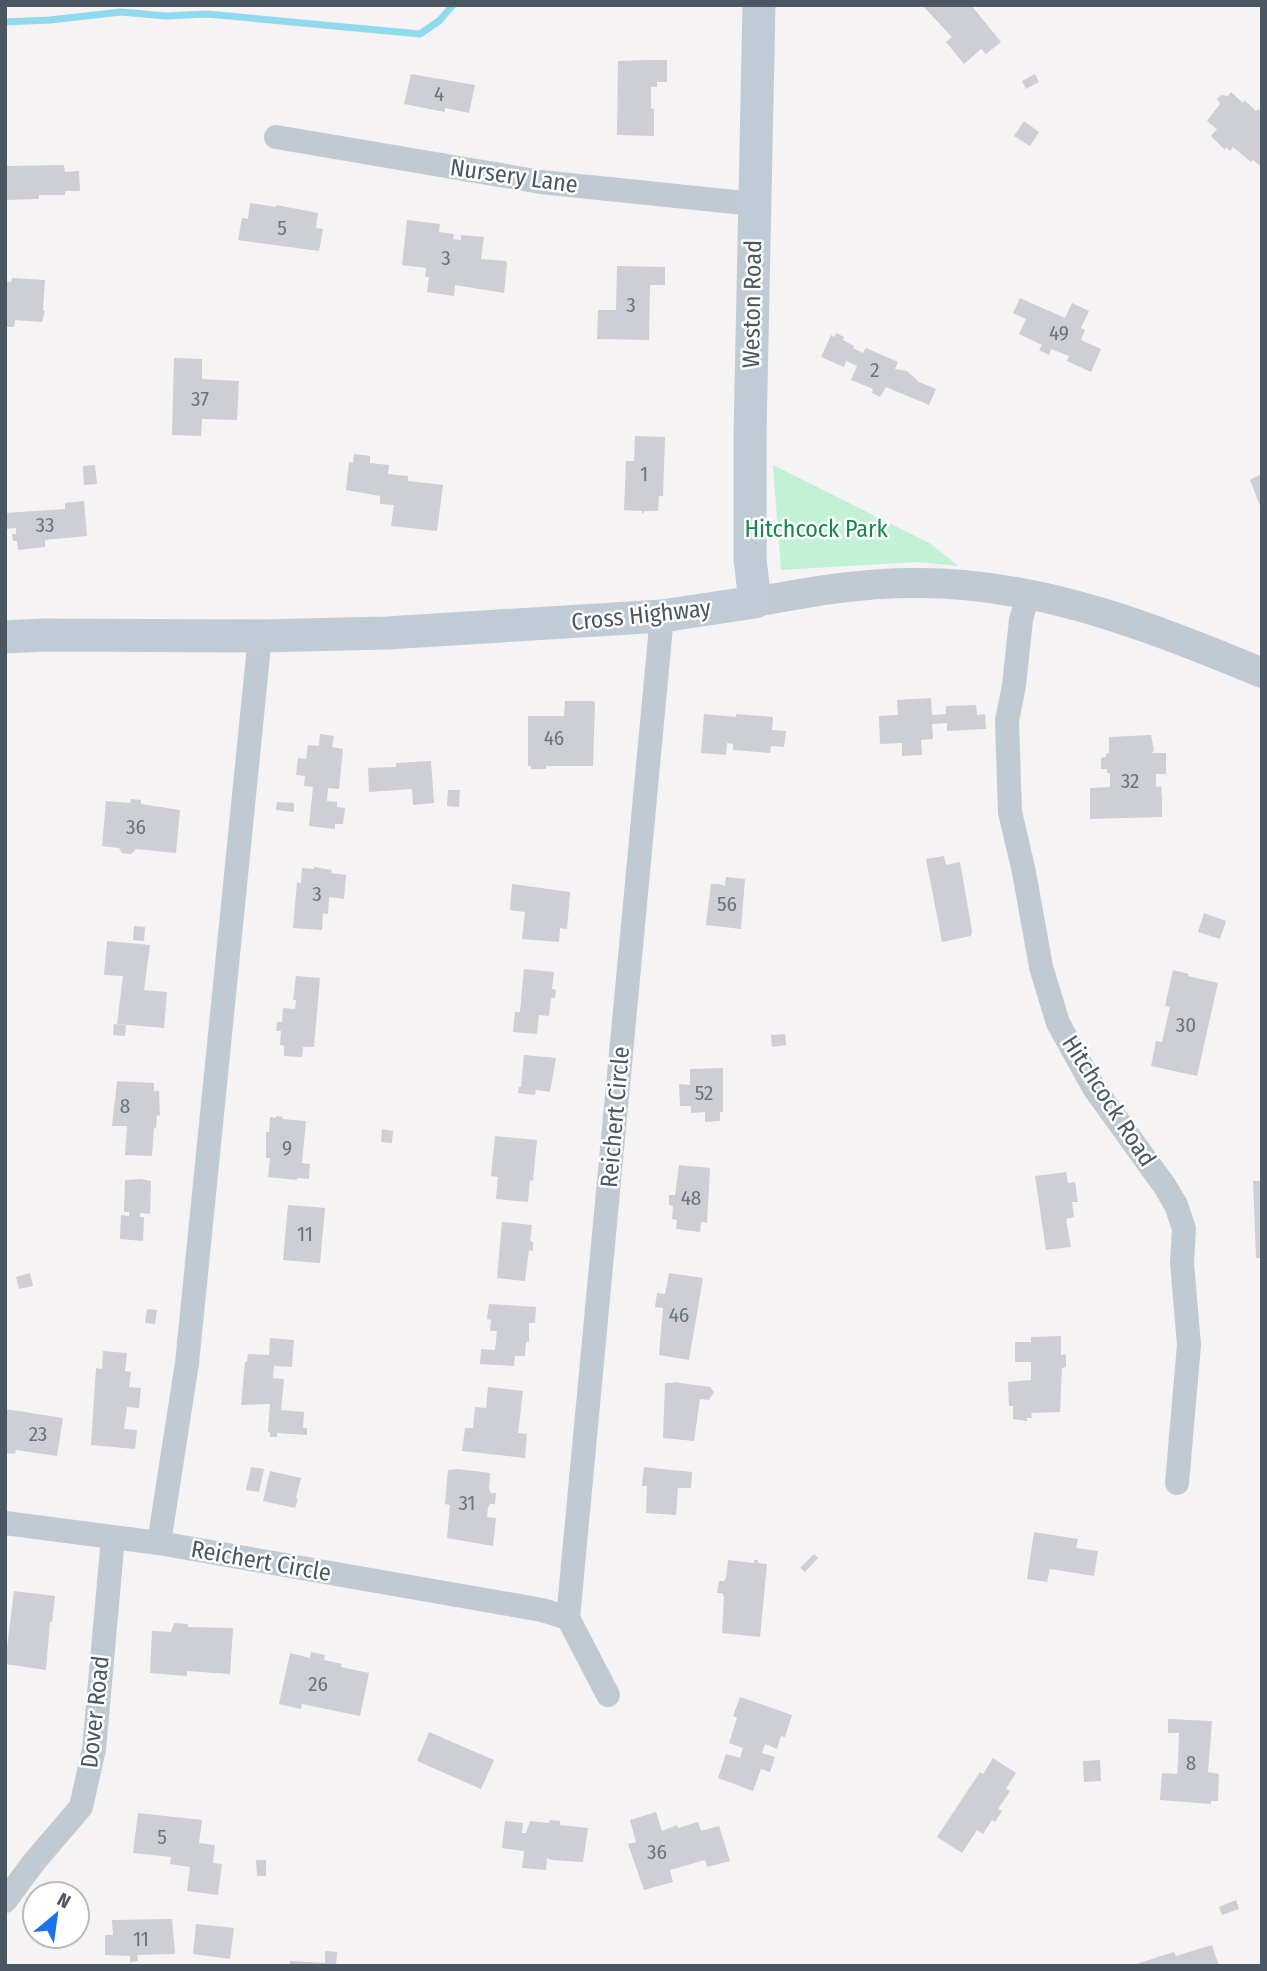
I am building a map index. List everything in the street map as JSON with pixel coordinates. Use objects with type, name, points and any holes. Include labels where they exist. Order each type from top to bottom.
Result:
[{"type":"main road","name":"Weston Road","points":[[755,602],[750,559],[750,518],[759,5]]},
{"type":"main road","name":"Cross Highway","points":[[5,637],[387,633],[662,617],[755,602]]},
{"type":"street","name":"Nursery Lane","points":[[276,137],[541,182],[754,204]]},
{"type":"street","name":"Cross Highway","points":[[755,602],[842,588],[901,583],[960,584],[1028,594],[1106,614],[1262,673]]},
{"type":"street","name":"Hitchcock Road","points":[[1028,594],[1021,620],[1007,722],[1010,812],[1041,967],[1058,1023],[1094,1087],[1164,1185],[1176,1205],[1184,1229],[1182,1263],[1189,1345],[1177,1483]]},
{"type":"street","name":"Reichert Circle","points":[[5,1524],[159,1543],[542,1610],[568,1618],[662,617]]},
{"type":"street","name":"Reichert Circle","points":[[159,1543],[187,1363],[260,636]]},
{"type":"street","name":"Dover Road","points":[[5,1901],[34,1861],[81,1807],[94,1749],[113,1538]]},
{"type":"street","points":[[568,1618],[608,1695]]},
{"type":"green space","name":"Hitchcock Park","points":[[773,465],[931,544],[958,566],[917,562],[781,570]]},
{"type":"building","points":[[922,5],[971,5],[1001,42],[986,54],[981,49],[964,64],[946,42],[952,37]]},
{"type":"building","points":[[667,60],[667,82],[657,82],[657,87],[651,87],[651,108],[646,107],[654,109],[654,136],[617,135],[618,61]]},
{"type":"building","points":[[411,74],[475,85],[469,113],[445,108],[445,112],[404,104]]},
{"type":"building","points":[[1035,74],[1039,82],[1026,89],[1022,81]]},
{"type":"building","points":[[1231,92],[1243,103],[1244,100],[1256,111],[1258,109],[1262,112],[1262,167],[1253,160],[1251,162],[1233,147],[1230,151],[1226,147],[1225,150],[1211,136],[1217,129],[1207,121],[1220,104],[1217,99],[1221,95],[1228,96]]},
{"type":"building","points":[[1024,121],[1039,132],[1030,146],[1014,136]]},
{"type":"building","points":[[64,165],[65,172],[79,171],[80,191],[65,191],[65,195],[39,195],[39,199],[5,200],[7,166]]},
{"type":"building","points":[[250,203],[318,213],[316,228],[323,229],[319,251],[238,240],[242,218],[248,219]]},
{"type":"building","points":[[407,220],[440,224],[439,232],[454,234],[453,239],[461,240],[461,235],[484,237],[481,259],[506,261],[504,293],[455,285],[454,296],[427,292],[429,277],[425,277],[426,268],[402,265]]},
{"type":"building","points":[[617,266],[665,267],[665,285],[650,285],[649,340],[597,339],[598,310],[616,310]]},
{"type":"building","points":[[12,278],[45,280],[45,311],[42,322],[15,320],[14,327],[5,327],[5,281],[11,282]]},
{"type":"building","points":[[1020,298],[1065,318],[1072,303],[1089,311],[1081,328],[1085,330],[1081,340],[1101,349],[1091,372],[1067,361],[1069,356],[1051,349],[1049,355],[1039,350],[1042,345],[1019,334],[1026,319],[1013,313]]},
{"type":"building","points":[[836,333],[863,353],[866,348],[898,362],[895,369],[907,371],[919,382],[936,389],[929,405],[886,387],[880,397],[872,393],[873,389],[851,380],[857,366],[846,361],[844,367],[821,357],[831,335],[835,337]]},
{"type":"building","points":[[174,358],[202,359],[202,379],[239,381],[237,420],[202,419],[201,436],[172,435]]},
{"type":"building","points":[[635,436],[665,437],[663,496],[659,496],[658,511],[645,511],[642,514],[642,511],[624,510],[626,461],[634,461]]},
{"type":"building","points":[[354,454],[370,456],[370,463],[389,465],[388,474],[408,476],[408,481],[443,485],[437,531],[391,526],[394,505],[380,504],[380,496],[346,490],[349,462],[353,463]]},
{"type":"building","points":[[95,465],[97,484],[84,485],[83,466]]},
{"type":"building","points":[[1262,474],[1262,511],[1250,480]]},
{"type":"building","points":[[84,501],[87,536],[45,540],[45,547],[18,550],[17,541],[13,541],[12,534],[16,534],[16,528],[5,529],[5,513],[65,509],[65,503]]},
{"type":"building","points":[[931,698],[932,715],[946,714],[946,706],[976,705],[977,715],[985,714],[986,729],[947,731],[947,723],[932,724],[933,739],[921,740],[922,755],[902,756],[902,743],[880,744],[879,716],[898,715],[897,700]]},
{"type":"building","points":[[565,701],[595,703],[593,766],[546,766],[546,769],[531,769],[531,766],[528,766],[528,716],[564,716]]},
{"type":"building","points":[[704,714],[773,717],[772,730],[786,731],[784,747],[771,746],[770,753],[733,750],[733,744],[727,743],[726,755],[701,753]]},
{"type":"building","points":[[320,734],[334,736],[332,747],[343,749],[339,789],[328,788],[327,801],[337,802],[337,807],[345,808],[343,824],[335,824],[335,829],[309,826],[313,787],[304,786],[305,776],[296,775],[298,758],[306,759],[308,745],[319,746]]},
{"type":"building","points":[[1151,735],[1154,750],[1152,753],[1166,753],[1166,774],[1156,774],[1156,787],[1161,786],[1162,817],[1090,819],[1090,788],[1110,787],[1110,773],[1107,773],[1107,769],[1101,769],[1101,758],[1109,753],[1109,737]]},
{"type":"building","points":[[431,761],[434,803],[413,805],[412,789],[369,792],[368,768]]},
{"type":"building","points":[[448,790],[460,790],[459,807],[447,806]]},
{"type":"building","points":[[131,799],[141,800],[141,804],[180,810],[176,853],[136,849],[131,854],[122,853],[119,848],[102,846],[106,801],[130,803]]},
{"type":"building","points":[[277,802],[294,803],[294,812],[276,810]]},
{"type":"building","points":[[944,856],[946,865],[960,862],[972,931],[971,936],[942,942],[926,859]]},
{"type":"building","points":[[314,867],[346,875],[344,899],[329,897],[328,914],[323,913],[322,930],[293,928],[297,882],[301,883],[302,868]]},
{"type":"building","points":[[726,877],[745,879],[741,929],[706,925],[711,884],[725,886]]},
{"type":"building","points":[[512,884],[570,892],[567,929],[560,928],[559,942],[522,939],[525,912],[510,910]]},
{"type":"building","points":[[1204,913],[1226,921],[1220,939],[1198,932]]},
{"type":"building","points":[[134,926],[145,927],[144,941],[133,940]]},
{"type":"building","points":[[107,941],[150,945],[144,990],[167,992],[164,1028],[117,1024],[123,976],[104,975]]},
{"type":"building","points":[[524,969],[554,972],[552,989],[556,990],[555,998],[551,998],[549,1016],[539,1015],[537,1034],[513,1032],[515,1012],[520,1012]]},
{"type":"building","points":[[1173,970],[1218,983],[1197,1076],[1151,1066],[1156,1041],[1162,1042],[1170,1007],[1165,1006]]},
{"type":"building","points":[[296,976],[320,978],[314,1047],[303,1047],[302,1057],[284,1056],[284,1046],[280,1045],[281,1031],[276,1031],[277,1022],[282,1022],[283,1008],[295,1009],[296,1000],[293,1000]]},
{"type":"building","points":[[114,1024],[126,1025],[125,1036],[113,1035]]},
{"type":"building","points":[[785,1034],[786,1045],[772,1047],[771,1035]]},
{"type":"building","points":[[524,1055],[556,1058],[550,1092],[536,1090],[535,1095],[518,1093]]},
{"type":"building","points":[[723,1068],[723,1112],[720,1112],[720,1121],[705,1122],[705,1112],[691,1113],[691,1106],[680,1106],[679,1084],[690,1085],[690,1069]]},
{"type":"building","points":[[117,1081],[154,1083],[154,1091],[159,1091],[160,1116],[157,1115],[154,1128],[152,1156],[125,1155],[127,1126],[112,1126]]},
{"type":"building","points":[[270,1117],[306,1121],[302,1163],[310,1164],[309,1179],[268,1177],[270,1158],[266,1158],[266,1132],[269,1132]]},
{"type":"building","points":[[382,1129],[393,1131],[392,1143],[381,1142]]},
{"type":"building","points":[[495,1136],[537,1140],[528,1202],[496,1199],[498,1177],[491,1176]]},
{"type":"building","points":[[679,1165],[710,1168],[707,1223],[701,1222],[700,1232],[676,1229],[677,1220],[672,1219],[673,1206],[669,1205],[669,1195],[675,1195]]},
{"type":"building","points":[[1066,1172],[1068,1183],[1075,1182],[1078,1202],[1072,1202],[1074,1217],[1066,1219],[1071,1247],[1046,1250],[1035,1176]]},
{"type":"building","points":[[125,1180],[151,1181],[150,1214],[140,1213],[140,1217],[144,1217],[143,1241],[120,1239],[121,1215],[129,1216],[129,1212],[124,1212]]},
{"type":"building","points":[[1253,1181],[1262,1181],[1262,1258],[1256,1258]]},
{"type":"building","points":[[288,1205],[325,1208],[320,1263],[283,1260]]},
{"type":"building","points":[[502,1222],[532,1225],[530,1241],[533,1242],[533,1251],[529,1250],[525,1281],[497,1278]]},
{"type":"building","points":[[30,1273],[33,1286],[19,1289],[16,1277]]},
{"type":"building","points":[[669,1273],[703,1278],[689,1360],[659,1355],[663,1308],[655,1307],[657,1293],[665,1294]]},
{"type":"building","points":[[489,1304],[536,1307],[535,1323],[529,1323],[529,1342],[526,1342],[525,1356],[515,1356],[514,1366],[480,1364],[481,1349],[495,1350],[497,1331],[490,1331],[491,1320],[487,1319]]},
{"type":"building","points":[[147,1309],[157,1310],[155,1324],[145,1323]]},
{"type":"building","points":[[1061,1336],[1061,1355],[1066,1354],[1066,1367],[1062,1368],[1060,1412],[1031,1413],[1032,1418],[1027,1418],[1027,1421],[1013,1419],[1013,1406],[1009,1406],[1008,1382],[1031,1380],[1031,1362],[1015,1362],[1015,1342],[1031,1342],[1031,1337]]},
{"type":"building","points":[[270,1338],[294,1340],[292,1367],[274,1366],[273,1378],[284,1379],[281,1410],[304,1412],[303,1428],[307,1428],[307,1435],[277,1433],[277,1437],[270,1437],[270,1404],[241,1405],[248,1354],[269,1355]]},
{"type":"building","points":[[103,1351],[127,1353],[125,1371],[131,1372],[129,1387],[141,1388],[139,1408],[127,1407],[124,1429],[137,1430],[135,1449],[91,1445],[96,1368],[102,1369]]},
{"type":"building","points":[[665,1383],[710,1387],[714,1392],[709,1400],[700,1399],[694,1441],[663,1438]]},
{"type":"building","points":[[488,1387],[523,1391],[518,1433],[527,1434],[525,1458],[462,1451],[465,1428],[473,1428],[475,1407],[486,1408]]},
{"type":"building","points":[[5,1409],[63,1418],[57,1456],[16,1450],[15,1454],[5,1453]]},
{"type":"building","points":[[251,1467],[264,1469],[259,1492],[246,1490]]},
{"type":"building","points":[[644,1467],[692,1472],[691,1488],[678,1488],[676,1515],[646,1513],[647,1486],[642,1486]]},
{"type":"building","points":[[448,1470],[490,1473],[489,1489],[491,1493],[496,1493],[495,1504],[488,1507],[487,1517],[496,1518],[493,1546],[447,1538],[450,1505],[445,1504]]},
{"type":"building","points":[[270,1471],[301,1478],[295,1508],[263,1501]]},
{"type":"building","points":[[1034,1532],[1078,1539],[1076,1548],[1098,1551],[1094,1576],[1050,1569],[1047,1582],[1027,1579]]},
{"type":"building","points":[[814,1554],[818,1558],[805,1572],[800,1568]]},
{"type":"building","points":[[728,1560],[754,1563],[754,1560],[758,1560],[758,1563],[767,1564],[760,1637],[722,1633],[724,1597],[722,1593],[717,1593],[719,1581],[726,1578]]},
{"type":"building","points":[[14,1591],[55,1596],[46,1670],[5,1664]]},
{"type":"building","points":[[174,1623],[188,1624],[188,1627],[233,1628],[230,1674],[187,1671],[187,1676],[150,1673],[152,1631],[171,1632]]},
{"type":"building","points":[[311,1652],[325,1655],[324,1660],[342,1664],[341,1667],[369,1673],[360,1716],[302,1704],[301,1709],[279,1704],[290,1653],[310,1658]]},
{"type":"building","points":[[740,1697],[792,1715],[785,1737],[781,1736],[777,1749],[765,1744],[762,1753],[775,1757],[770,1772],[761,1769],[753,1791],[718,1778],[726,1754],[740,1758],[743,1748],[729,1743],[737,1718],[733,1716]]},
{"type":"building","points":[[1168,1719],[1212,1721],[1208,1772],[1219,1774],[1218,1801],[1211,1801],[1211,1804],[1160,1800],[1162,1773],[1177,1774],[1179,1733],[1168,1733]]},
{"type":"building","points":[[429,1732],[494,1760],[481,1789],[417,1761]]},
{"type":"building","points":[[993,1758],[1016,1773],[1006,1789],[1010,1791],[998,1809],[1002,1811],[995,1822],[992,1820],[983,1834],[977,1830],[962,1853],[937,1837],[980,1772],[983,1774]]},
{"type":"building","points":[[1100,1760],[1101,1781],[1084,1782],[1083,1761]]},
{"type":"building","points":[[656,1812],[662,1831],[677,1825],[678,1828],[698,1822],[701,1831],[719,1826],[730,1861],[707,1867],[705,1860],[670,1870],[673,1882],[644,1890],[628,1844],[636,1842],[630,1820]]},
{"type":"building","points":[[138,1813],[202,1820],[199,1843],[215,1845],[213,1863],[222,1864],[218,1895],[187,1891],[190,1867],[170,1864],[171,1857],[133,1853]]},
{"type":"building","points":[[550,1820],[560,1821],[560,1825],[588,1828],[583,1862],[547,1858],[546,1870],[522,1868],[524,1851],[502,1848],[505,1821],[523,1823],[522,1833],[526,1833],[530,1821],[549,1823]]},
{"type":"building","points":[[256,1860],[266,1860],[266,1876],[257,1876]]},
{"type":"building","points":[[1236,1900],[1239,1909],[1222,1915],[1219,1907]]},
{"type":"building","points":[[172,1919],[175,1954],[137,1955],[138,1961],[130,1962],[130,1956],[105,1955],[105,1935],[113,1935],[112,1920]]},
{"type":"building","points":[[196,1924],[234,1928],[230,1959],[193,1954]]},
{"type":"building","points":[[1212,1945],[1219,1966],[1130,1966],[1174,1952],[1176,1956]]},
{"type":"building","points":[[325,1951],[337,1952],[336,1966],[289,1966],[290,1961],[325,1963]]},
{"type":"waterway","points":[[5,22],[121,12],[166,16],[207,14],[420,34],[439,21],[453,5]]}]
